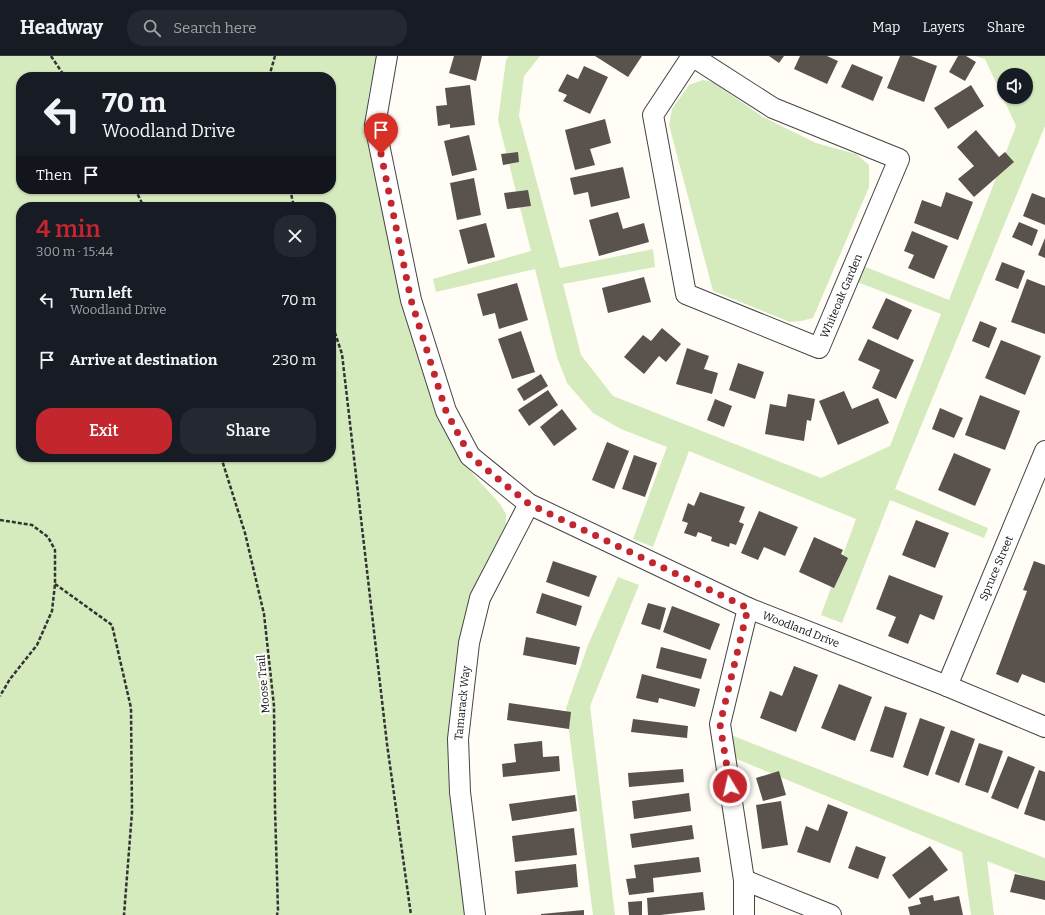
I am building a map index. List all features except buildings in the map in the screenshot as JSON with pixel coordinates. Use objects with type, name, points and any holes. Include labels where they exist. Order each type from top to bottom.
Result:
[{"type":"street","name":"Woodland Drive","points":[[387,56],[375,125],[411,300],[446,411],[470,456],[529,504],[748,608],[947,686],[1045,727]]},
{"type":"street","name":"Whiteoak Garden","points":[[692,56],[773,108],[899,159],[819,348],[686,294],[653,115],[692,56]]},
{"type":"street","name":"Spruce Street","points":[[947,686],[1045,451]]},
{"type":"street","name":"Tamarack Way","points":[[475,915],[460,792],[458,739],[469,644],[480,598],[529,504]]},
{"type":"street","points":[[744,915],[744,880],[720,724],[748,608]]},
{"type":"street","points":[[744,880],[831,915]]},
{"type":"path","points":[[52,56],[62,72]]},
{"type":"path","points":[[270,72],[275,56]]},
{"type":"path","points":[[336,336],[342,354],[387,744],[411,915]]},
{"type":"path","name":"Moose Trail","points":[[223,462],[244,533],[264,614],[274,706],[277,915]]},
{"type":"path","points":[[0,520],[32,525],[48,537],[55,550],[55,584],[52,611],[37,645],[10,679],[0,696]]},
{"type":"path","points":[[55,584],[112,625],[131,708],[132,812],[124,915]]},
{"type":"green space","points":[[0,56],[378,56],[368,98],[367,133],[375,179],[416,340],[447,432],[471,472],[500,504],[506,514],[506,527],[456,697],[469,915],[0,915]]},
{"type":"green space","points":[[509,56],[540,56],[524,76],[519,116],[560,268],[653,249],[655,267],[563,284],[581,355],[613,396],[821,478],[890,446],[941,314],[852,280],[858,264],[949,300],[1016,126],[1006,104],[1033,104],[1033,68],[997,68],[997,85],[985,59],[975,56],[1045,56],[1045,126],[895,489],[988,528],[984,538],[890,500],[842,623],[821,615],[856,519],[689,451],[653,547],[633,539],[667,447],[621,429],[593,413],[567,383],[557,357],[535,269],[436,292],[433,279],[531,251],[498,120],[506,60]]},
{"type":"green space","points":[[703,80],[713,82],[763,117],[816,143],[856,154],[869,165],[869,187],[813,318],[790,322],[713,291],[669,125],[672,109],[689,85]]},
{"type":"green space","points":[[618,577],[639,585],[590,706],[615,915],[593,915],[566,708],[588,645]]},
{"type":"green space","points":[[731,735],[1045,858],[1045,884],[987,861],[994,915],[971,915],[962,852],[732,757]]},
{"type":"route","points":[[381,154],[411,300],[446,411],[470,456],[529,504],[748,608],[720,724],[730,786]]}]
